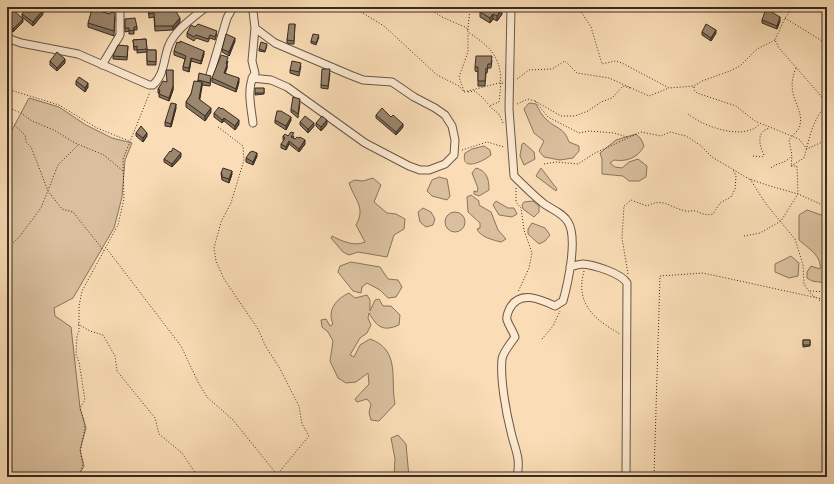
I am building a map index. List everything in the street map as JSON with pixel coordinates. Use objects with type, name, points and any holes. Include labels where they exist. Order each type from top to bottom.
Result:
[{"type":"street","points":[[102,65],[120,35],[120,7]]},
{"type":"street","points":[[7,38],[21,43],[78,54],[148,85],[153,85],[162,75],[169,46],[176,34],[206,7]]},
{"type":"street","points":[[210,75],[227,18],[233,7]]},
{"type":"street","points":[[250,7],[252,11],[254,28],[252,61],[255,73],[252,78],[250,96],[253,123]]},
{"type":"street","points":[[511,7],[509,108],[510,137],[513,145],[512,166],[514,176],[532,195],[560,213],[568,222],[571,235],[570,267],[563,301],[555,306],[531,297],[522,298],[513,303],[507,314],[507,321],[515,338],[502,357],[503,379],[511,433],[520,464],[517,477]]},
{"type":"street","points":[[252,78],[271,80],[287,87],[365,143],[420,170],[429,170],[445,164],[454,155],[455,140],[452,126],[445,115],[435,108],[414,97],[392,82],[363,80],[350,76],[275,43],[254,28]]},
{"type":"street","points":[[570,267],[582,264],[586,265],[614,273],[624,279],[627,283],[626,477]]},
{"type":"path","points":[[427,7],[442,17],[467,28],[468,32],[484,42],[497,57],[501,88],[499,102],[489,106]]},
{"type":"path","points":[[470,7],[468,52],[459,77],[464,92],[475,91],[499,114],[501,121],[507,126]]},
{"type":"path","points":[[578,7],[591,27],[602,64],[615,61],[622,62],[669,88],[694,86],[702,81],[740,66],[757,49],[775,40],[785,18],[793,7]]},
{"type":"path","points":[[785,18],[822,41],[827,48]]},
{"type":"path","points":[[775,40],[778,48],[822,97],[827,111]]},
{"type":"path","points":[[791,166],[792,155],[789,140],[800,127],[801,117],[795,102],[792,79],[797,68]]},
{"type":"path","points":[[82,477],[80,473],[84,466],[84,462],[80,450],[86,428],[80,408],[85,400],[79,362],[76,355],[82,291],[118,225],[124,199],[123,159],[153,85]]},
{"type":"path","points":[[509,108],[528,99],[535,101],[561,116],[575,116],[588,111],[601,102],[612,98],[623,86],[634,89]]},
{"type":"path","points":[[694,86],[694,90],[697,93],[736,106],[760,123],[799,140],[807,149]]},
{"type":"path","points":[[7,89],[59,104],[97,128],[130,142]]},
{"type":"path","points":[[535,101],[543,113],[548,117],[579,133],[589,131],[614,133],[628,138]]},
{"type":"path","points":[[791,166],[804,158],[819,112],[826,106],[827,111]]},
{"type":"path","points":[[7,107],[21,113],[32,122],[54,130],[79,144],[104,155],[124,171]]},
{"type":"path","points":[[688,114],[708,127],[717,130],[748,131],[755,129],[760,123]]},
{"type":"path","points":[[7,116],[10,122],[25,135],[26,142],[31,147],[47,189],[62,209],[73,212],[104,251]]},
{"type":"path","points":[[218,127],[243,146],[244,160],[231,203],[221,222],[214,248],[216,261],[224,279],[258,330],[266,347],[279,367],[299,406],[302,424],[309,436],[277,475]]},
{"type":"path","points":[[753,156],[762,157],[764,155],[760,140],[761,133],[765,129],[771,128]]},
{"type":"path","points":[[544,164],[556,162],[578,164],[595,153],[641,132],[660,136],[670,132],[686,136],[712,157],[749,178],[798,194],[827,207]]},
{"type":"path","points":[[454,155],[465,149],[487,142],[498,144],[507,149]]},
{"type":"path","points":[[807,149],[822,142],[827,142]]},
{"type":"path","points":[[7,249],[20,236],[41,208],[47,189],[58,165],[79,144]]},
{"type":"path","points":[[771,168],[789,160],[792,155]]},
{"type":"path","points":[[744,236],[760,233],[781,221],[798,194],[797,166],[791,166]]},
{"type":"path","points":[[624,279],[628,274],[622,238],[624,206],[631,200],[640,205],[647,206],[655,202],[665,203],[687,211],[695,211],[702,215],[713,214],[720,203],[731,197],[735,189],[736,176],[733,168]]},
{"type":"path","points":[[749,178],[758,193],[791,234],[800,252],[803,265],[804,284],[808,291],[817,299],[827,303]]},
{"type":"path","points":[[513,303],[530,268],[532,253],[524,230],[521,208],[516,202],[517,179]]},
{"type":"path","points":[[106,249],[181,346],[198,382],[207,397],[233,420],[279,477]]},
{"type":"path","points":[[586,265],[581,282],[581,292],[586,306],[592,315],[600,322],[626,337]]},
{"type":"path","points":[[654,477],[660,276],[703,273],[827,300]]},
{"type":"path","points":[[808,291],[827,292]]},
{"type":"path","points":[[542,339],[553,326],[563,301]]},
{"type":"path","points":[[78,324],[90,331],[103,335],[114,356],[117,371],[152,413],[155,418],[159,434],[182,453],[198,477]]},
{"type":"shaded area","points":[[29,98],[59,107],[86,125],[112,138],[132,143],[125,160],[122,197],[114,228],[73,298],[54,308],[55,316],[71,327],[80,408],[86,428],[80,450],[84,466],[80,473],[83,477],[7,477],[7,129],[12,130]]},
{"type":"shaded area","points":[[529,103],[536,104],[544,117],[565,134],[569,142],[579,146],[579,151],[573,158],[560,160],[544,157],[539,151],[544,141],[534,133],[524,109]]},
{"type":"shaded area","points":[[636,134],[641,139],[644,146],[638,154],[627,160],[614,160],[610,163],[615,167],[622,168],[629,162],[638,159],[647,166],[646,177],[639,181],[629,181],[623,176],[602,174],[602,159],[600,153],[616,140]]},
{"type":"shaded area","points":[[524,143],[534,152],[535,159],[524,165],[520,156],[522,144]]},
{"type":"shaded area","points":[[484,146],[490,150],[491,155],[474,164],[466,163],[464,159],[465,153],[472,149]]},
{"type":"shaded area","points":[[476,168],[485,173],[489,182],[489,190],[479,196],[474,194],[474,191],[477,192],[478,188],[472,173]]},
{"type":"shaded area","points":[[541,168],[557,189],[556,191],[536,176]]},
{"type":"shaded area","points":[[439,177],[447,179],[450,196],[447,200],[432,196],[427,191],[432,180]]},
{"type":"shaded area","points":[[373,178],[381,185],[374,202],[387,213],[396,214],[405,219],[404,229],[394,235],[387,257],[358,252],[349,255],[343,252],[331,238],[332,236],[352,244],[365,242],[356,225],[359,219],[360,209],[349,183],[355,180],[363,181]]},
{"type":"shaded area","points":[[471,195],[479,201],[479,205],[491,212],[498,230],[506,239],[501,242],[487,238],[479,232],[477,229],[480,228],[480,223],[468,212],[467,197]]},
{"type":"shaded area","points":[[496,201],[508,208],[514,208],[517,214],[512,217],[499,215],[493,205]]},
{"type":"shaded area","points":[[533,201],[539,206],[539,212],[534,217],[523,209],[522,205],[524,202]]},
{"type":"shaded area","points":[[423,208],[431,212],[435,219],[433,225],[426,227],[420,222],[418,212]]},
{"type":"shaded area","points":[[807,210],[827,217],[827,283],[812,281],[807,278],[807,272],[811,266],[820,269],[820,264],[817,256],[799,240],[799,215]]},
{"type":"shaded area","points":[[455,212],[462,215],[465,222],[462,229],[455,232],[448,229],[445,222],[448,215]]},
{"type":"shaded area","points":[[532,223],[545,228],[550,235],[545,241],[539,244],[528,234],[528,229]]},
{"type":"shaded area","points":[[791,256],[799,263],[798,276],[789,278],[775,272],[775,264]]},
{"type":"shaded area","points":[[351,262],[380,267],[388,279],[398,280],[402,287],[396,297],[388,298],[380,290],[367,283],[362,287],[361,293],[353,291],[338,272],[340,266]]},
{"type":"shaded area","points":[[349,293],[355,298],[367,295],[370,300],[370,311],[375,300],[379,299],[383,306],[391,306],[400,315],[399,325],[385,328],[378,325],[369,313],[368,318],[371,325],[367,333],[360,338],[350,355],[354,357],[360,345],[370,339],[380,344],[386,350],[390,358],[395,404],[379,421],[371,420],[369,413],[371,404],[367,399],[357,402],[355,399],[369,384],[368,373],[356,382],[346,383],[338,378],[330,361],[333,341],[328,332],[322,327],[321,320],[326,319],[330,326],[333,324],[331,314],[334,306],[340,298]]},
{"type":"shaded area","points":[[398,435],[406,444],[409,477],[394,477],[395,459],[391,438]]},
{"type":"shaded area","points":[[419,475],[421,477],[409,477]]},
{"type":"building","points":[[10,7],[23,19],[13,29],[7,22],[7,10]]},
{"type":"building","points":[[28,7],[39,7],[43,10],[33,22],[22,14]]},
{"type":"building","points":[[148,7],[161,7],[162,9],[165,7],[173,7],[180,18],[173,26],[155,26],[154,13],[149,14]]},
{"type":"building","points":[[484,7],[499,7],[502,9],[497,16],[493,14],[490,18],[480,12]]},
{"type":"building","points":[[92,9],[110,14],[111,12],[115,13],[114,31],[88,23]]},
{"type":"building","points":[[766,9],[780,17],[777,26],[762,20]]},
{"type":"building","points":[[135,18],[137,27],[134,27],[134,30],[129,31],[129,28],[125,28],[125,19]]},
{"type":"building","points":[[198,24],[217,31],[215,37],[210,35],[208,39],[196,35],[194,37],[187,33],[191,25],[195,27]]},
{"type":"building","points":[[289,24],[295,24],[294,41],[287,40]]},
{"type":"building","points":[[706,24],[716,30],[711,38],[702,32]]},
{"type":"building","points":[[226,34],[235,38],[229,52],[222,49]]},
{"type":"building","points":[[313,34],[319,35],[316,43],[311,41]]},
{"type":"building","points":[[146,39],[147,49],[137,50],[137,46],[134,47],[133,40]]},
{"type":"building","points":[[180,41],[204,51],[201,61],[191,58],[189,68],[183,67],[186,56],[174,51],[177,42],[180,43]]},
{"type":"building","points":[[261,42],[267,44],[265,51],[259,49]]},
{"type":"building","points":[[118,45],[128,46],[127,57],[113,56]]},
{"type":"building","points":[[147,50],[156,50],[156,62],[147,61]]},
{"type":"building","points":[[57,52],[65,59],[57,68],[50,61]]},
{"type":"building","points":[[221,55],[228,57],[224,73],[239,78],[236,89],[212,78]]},
{"type":"building","points":[[476,56],[492,56],[491,64],[488,64],[487,69],[486,68],[485,81],[478,81],[478,67],[475,67]]},
{"type":"building","points":[[292,61],[301,63],[299,72],[290,70]]},
{"type":"building","points":[[322,69],[330,69],[328,86],[321,85]]},
{"type":"building","points":[[166,70],[173,70],[173,86],[169,98],[159,94],[160,90],[158,89],[163,81],[167,82]]},
{"type":"building","points":[[199,73],[211,76],[210,83],[198,80]]},
{"type":"building","points":[[79,77],[88,83],[85,88],[76,81]]},
{"type":"building","points":[[194,81],[202,82],[199,99],[211,108],[205,116],[186,102],[191,94]]},
{"type":"building","points":[[255,88],[264,88],[264,93],[255,93]]},
{"type":"building","points":[[293,97],[300,99],[298,114],[291,109]]},
{"type":"building","points":[[171,103],[176,104],[171,124],[165,122]]},
{"type":"building","points":[[219,107],[239,120],[235,126],[224,118],[222,120],[214,113]]},
{"type":"building","points":[[382,108],[391,117],[393,115],[403,124],[396,132],[376,115]]},
{"type":"building","points":[[277,111],[281,111],[291,117],[286,126],[275,120]]},
{"type":"building","points":[[305,116],[314,123],[308,129],[300,122]]},
{"type":"building","points":[[322,116],[327,120],[321,127],[316,123]]},
{"type":"building","points":[[141,126],[147,133],[143,138],[136,133]]},
{"type":"building","points":[[291,132],[294,133],[291,137],[295,139],[300,137],[305,140],[299,149],[289,141],[286,147],[281,144],[285,138],[283,136],[285,134],[288,136]]},
{"type":"building","points":[[173,148],[181,153],[172,164],[164,159]]},
{"type":"building","points":[[252,151],[257,153],[253,162],[246,158]]},
{"type":"building","points":[[223,168],[232,171],[229,179],[222,177],[221,173]]},
{"type":"building","points":[[803,340],[810,340],[810,345],[803,345]]}]
